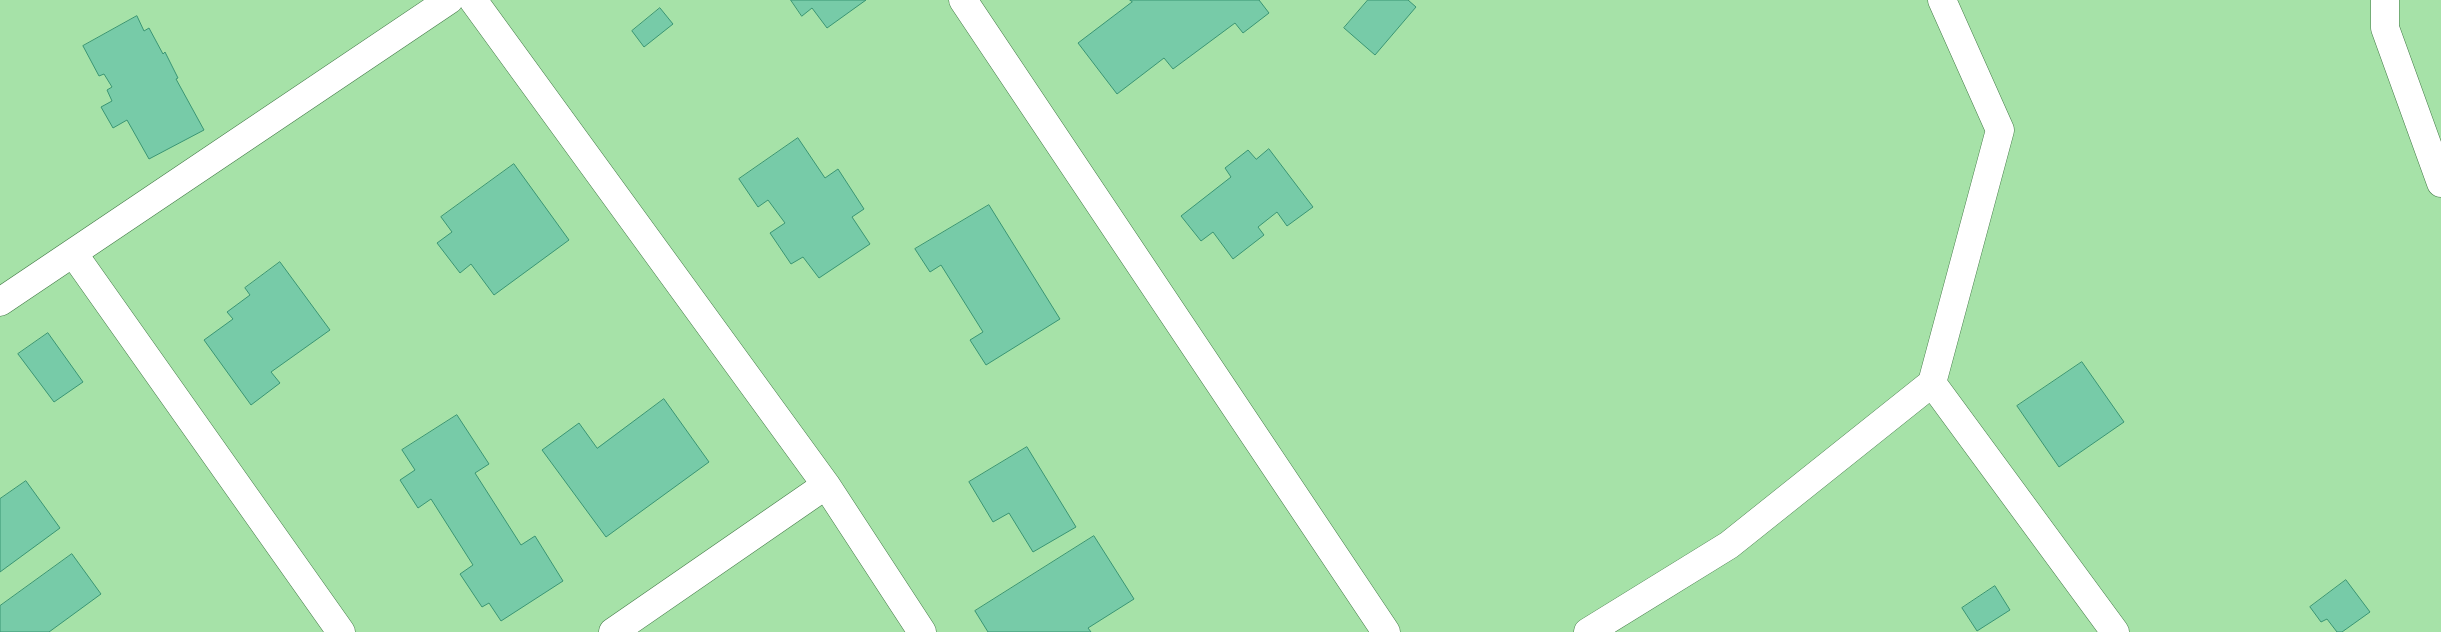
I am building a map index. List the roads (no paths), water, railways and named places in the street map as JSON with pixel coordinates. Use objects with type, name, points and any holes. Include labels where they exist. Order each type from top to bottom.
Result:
[{"type":"street","points":[[0,302],[449,0]]},
{"type":"street","points":[[473,0],[826,485],[922,632]]},
{"type":"street","points":[[963,0],[1386,632]]},
{"type":"street","points":[[1588,632],[1729,545],[1932,383],[2000,130],[1942,0]]},
{"type":"street","points":[[2385,0],[2385,28],[2441,183]]},
{"type":"street","points":[[73,253],[341,632]]},
{"type":"street","points":[[1932,383],[2115,632]]},
{"type":"street","points":[[613,632],[826,485]]}]
